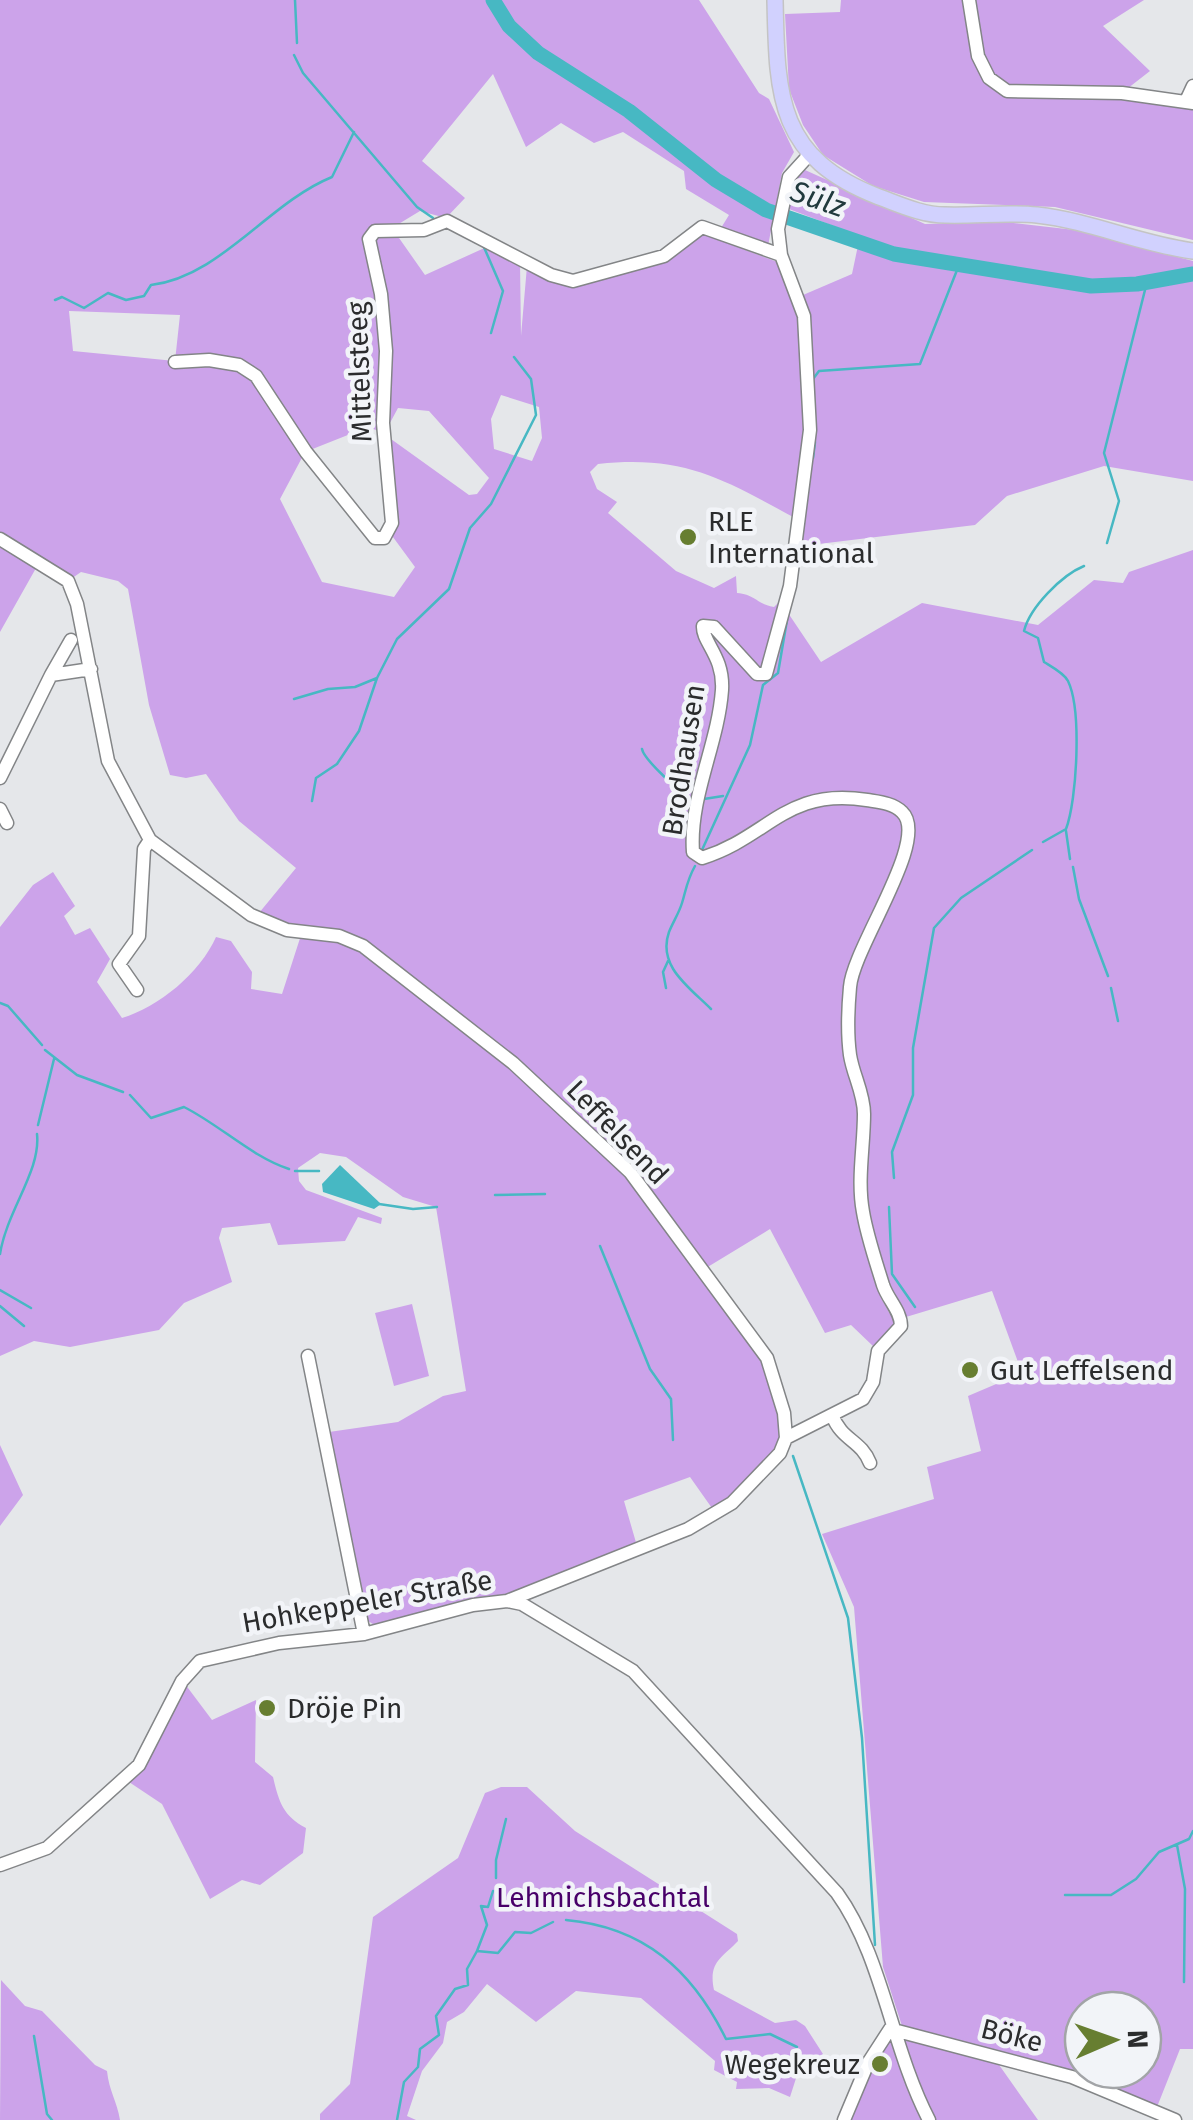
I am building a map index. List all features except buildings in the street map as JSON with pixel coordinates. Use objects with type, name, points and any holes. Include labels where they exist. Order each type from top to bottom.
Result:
[{"type":"main road","points":[[775,0],[780,96],[791,128],[809,154],[840,179],[922,213],[1038,216],[1103,226],[1193,251]]},
{"type":"street","points":[[969,0],[978,56],[989,78],[1007,91],[1122,93],[1190,102],[1193,86]]},
{"type":"street","name":"Brodhausen","points":[[809,154],[789,177],[778,230],[782,255],[804,316],[810,430],[790,586],[766,674],[757,674],[714,626],[703,626],[702,633],[721,662],[722,693],[695,813],[692,852],[702,858],[746,842],[763,823],[803,801],[857,798],[882,802],[905,814],[911,834],[889,894],[855,959],[849,1042],[863,1105],[863,1213],[884,1287],[902,1320],[900,1329],[878,1352],[873,1382],[863,1400],[832,1415]]},
{"type":"street","name":"Mittelsteeg","points":[[175,362],[209,360],[239,366],[256,376],[306,452],[376,538],[384,538],[392,523],[383,423],[386,351],[382,294],[369,240],[376,231],[424,230],[447,221],[551,276],[573,281],[664,256],[702,227],[782,255]]},
{"type":"street","points":[[0,539],[68,581],[78,604],[108,761],[150,840],[144,848],[139,936],[119,964],[137,990]]},
{"type":"street","points":[[0,778],[72,640]]},
{"type":"street","points":[[51,675],[91,669]]},
{"type":"street","points":[[0,809],[8,823]]},
{"type":"street","name":"Leffelsend","points":[[150,840],[251,914],[287,930],[327,935],[363,946],[490,1043],[630,1172],[767,1358],[786,1438]]},
{"type":"street","points":[[308,1356],[364,1634]]},
{"type":"street","points":[[507,1601],[703,1522],[760,1478],[786,1438],[832,1415],[840,1433],[864,1448],[870,1463]]},
{"type":"street","name":"Hohkeppeler Straße","points":[[0,1865],[47,1848],[139,1765],[182,1681],[200,1661],[279,1643],[364,1634],[473,1604],[522,1604],[633,1671],[837,1893],[862,1934],[906,2076],[929,2120]]},
{"type":"street","points":[[844,2120],[868,2064],[890,2029]]},
{"type":"street","name":"Böke","points":[[890,2029],[1072,2077],[1175,2120]]},
{"type":"green space","points":[[0,0],[699,0],[759,93],[769,99],[794,152],[782,173],[768,246],[721,228],[729,215],[686,189],[684,171],[623,132],[594,143],[561,123],[526,147],[493,74],[422,161],[465,198],[446,218],[420,211],[392,228],[425,275],[491,245],[520,262],[521,336],[527,266],[599,280],[700,233],[780,263],[796,298],[852,274],[860,236],[789,209],[792,184],[805,170],[925,224],[1004,222],[1075,230],[1193,261],[1193,481],[1104,466],[1007,496],[975,525],[794,547],[797,519],[702,473],[656,463],[629,462],[598,464],[590,472],[597,489],[617,502],[608,513],[676,571],[714,588],[736,576],[737,593],[774,607],[780,601],[821,662],[922,603],[1038,625],[1094,580],[1123,583],[1129,572],[1193,550],[1193,2049],[1180,2049],[1155,2112],[1090,2090],[1163,2090],[1163,1990],[1063,1990],[1063,2081],[902,2026],[883,1967],[854,1607],[822,1534],[934,1499],[927,1467],[981,1451],[968,1396],[1022,1373],[992,1291],[906,1317],[894,1303],[858,1217],[881,1298],[895,1323],[874,1347],[851,1325],[825,1333],[770,1229],[706,1268],[633,1168],[514,1057],[627,1176],[760,1356],[769,1374],[782,1436],[766,1464],[714,1511],[690,1477],[624,1501],[637,1546],[512,1594],[465,1601],[376,1626],[365,1619],[329,1432],[398,1422],[443,1396],[466,1391],[436,1207],[403,1197],[346,1157],[320,1153],[298,1168],[299,1181],[306,1190],[382,1218],[381,1224],[358,1217],[345,1241],[278,1245],[270,1223],[222,1228],[219,1238],[232,1282],[184,1303],[159,1330],[70,1347],[34,1341],[0,1356],[0,927],[33,885],[53,872],[75,906],[64,916],[75,935],[90,928],[110,959],[97,982],[122,1018],[150,1006],[177,987],[200,963],[216,937],[231,941],[252,972],[251,989],[282,994],[303,929],[259,913],[296,868],[239,821],[206,774],[186,778],[170,775],[149,705],[128,589],[118,581],[81,572],[68,581],[40,561],[0,632]],"holes":[[[69,311],[180,315],[175,361],[73,351]],[[501,395],[539,407],[542,438],[532,461],[494,449],[491,419]],[[398,408],[429,411],[489,478],[477,494],[469,495],[384,434]],[[368,427],[384,433],[390,533],[415,567],[394,597],[322,582],[280,499],[305,452]]]},
{"type":"green space","points":[[841,0],[1144,0],[1103,26],[1150,71],[1123,92],[1193,103],[1193,240],[1055,207],[924,202],[873,186],[823,155],[803,125],[789,89],[785,14],[840,12]]},
{"type":"green space","points":[[412,1304],[429,1376],[394,1386],[375,1313]]},
{"type":"green space","points":[[0,1445],[23,1495],[0,1526]]},
{"type":"green space","points":[[185,1684],[212,1720],[256,1700],[255,1762],[273,1777],[287,1813],[306,1828],[303,1853],[260,1885],[242,1880],[210,1899],[162,1804],[129,1782]]},
{"type":"green space","name":"Lehmichsbachtal","points":[[501,1787],[527,1787],[575,1831],[737,1934],[738,1941],[715,1967],[714,1990],[775,2023],[796,2020],[805,2026],[823,2054],[798,2072],[790,2097],[769,2088],[736,2089],[737,2082],[714,2070],[715,2061],[641,1998],[576,1991],[536,2022],[487,1984],[464,2012],[447,2022],[443,2043],[422,2071],[407,2116],[416,2120],[320,2120],[320,2114],[350,2084],[373,1917],[458,1858],[485,1793]]},
{"type":"green space","points":[[1,1980],[25,2006],[42,2011],[95,2065],[107,2071],[120,2120],[0,2120]]},
{"type":"green space","points":[[904,2038],[997,2062],[1038,2120],[849,2120],[868,2070],[887,2042]]},
{"type":"water","points":[[340,1165],[381,1204],[374,1209],[323,1192],[322,1184]]},
{"type":"waterway","points":[[295,0],[297,43]]},
{"type":"waterway","name":"Sülz","points":[[493,0],[509,26],[538,53],[629,111],[716,180],[766,210],[894,254],[1091,286],[1137,284],[1193,274]]},
{"type":"waterway","points":[[294,55],[303,73],[417,207],[433,218]]},
{"type":"waterway","points":[[55,300],[62,297],[84,308],[108,293],[126,300],[144,296],[151,285],[199,268],[286,204],[332,177],[354,132]]},
{"type":"waterway","points":[[483,245],[503,291],[491,333]]},
{"type":"waterway","points":[[813,379],[819,371],[920,364],[959,265]]},
{"type":"waterway","points":[[1107,543],[1119,501],[1104,453],[1147,282]]},
{"type":"waterway","points":[[312,801],[316,778],[337,764],[359,731],[377,678],[397,639],[449,589],[470,528],[491,504],[536,415],[531,379],[514,357]]},
{"type":"waterway","points":[[813,458],[815,442]]},
{"type":"waterway","points":[[1043,842],[1066,829],[1070,816],[1076,755],[1075,712],[1068,681],[1044,662],[1038,638],[1024,631],[1048,593],[1084,566]]},
{"type":"waterway","points":[[702,850],[750,745],[763,685],[778,673],[787,620]]},
{"type":"waterway","points":[[294,699],[328,689],[355,687],[377,678]]},
{"type":"waterway","points":[[642,749],[656,768],[690,798]]},
{"type":"waterway","points":[[704,799],[723,796]]},
{"type":"waterway","points":[[1066,831],[1070,859]]},
{"type":"waterway","points":[[894,1178],[892,1152],[913,1095],[913,1048],[934,928],[961,898],[1032,850]]},
{"type":"waterway","points":[[695,866],[669,932],[667,955],[677,975],[711,1009]]},
{"type":"waterway","points":[[1073,867],[1079,899],[1108,976]]},
{"type":"waterway","points":[[666,988],[663,972],[668,961]]},
{"type":"waterway","points":[[1111,988],[1118,1021]]},
{"type":"waterway","points":[[0,1003],[8,1006],[42,1045]]},
{"type":"waterway","points":[[45,1050],[77,1075],[123,1092]]},
{"type":"waterway","points":[[38,1125],[54,1059]]},
{"type":"waterway","points":[[130,1095],[151,1118],[184,1107],[262,1157],[289,1169]]},
{"type":"waterway","points":[[0,1254],[34,1162],[37,1134]]},
{"type":"waterway","points":[[295,1171],[319,1171]]},
{"type":"waterway","points":[[495,1195],[545,1194]]},
{"type":"waterway","points":[[379,1204],[413,1209],[437,1207]]},
{"type":"waterway","points":[[889,1207],[892,1274],[915,1307]]},
{"type":"waterway","points":[[600,1246],[650,1369],[671,1399],[673,1440]]},
{"type":"waterway","points":[[0,1290],[31,1308]]},
{"type":"waterway","points":[[0,1306],[24,1326]]},
{"type":"waterway","points":[[793,1456],[848,1618],[862,1738],[875,1945]]},
{"type":"waterway","points":[[496,1878],[496,1860],[506,1819]]},
{"type":"waterway","points":[[1065,1895],[1111,1895],[1136,1879],[1159,1852],[1189,1839],[1193,1831]]},
{"type":"waterway","points":[[1177,1845],[1185,1889],[1184,1982]]},
{"type":"waterway","points":[[477,1951],[487,1925],[481,1906],[488,1907],[493,1891]]},
{"type":"waterway","points":[[566,1920],[619,1932],[662,1956],[698,1992],[726,2039],[770,2034],[797,2047]]},
{"type":"waterway","points":[[397,2120],[404,2082],[418,2067],[420,2049],[439,2035],[436,2016],[455,1989],[468,1985],[467,1969],[477,1951],[498,1953],[515,1932],[531,1933],[553,1922]]},
{"type":"waterway","points":[[34,2036],[47,2114],[52,2120]]},
{"type":"place","name":"RLE International","points":[[688,537]]},
{"type":"place","name":"Gut Leffelsend","points":[[970,1370]]},
{"type":"place","name":"Dröje Pin","points":[[267,1708]]},
{"type":"place","name":"Wegekreuz","points":[[880,2064]]}]
